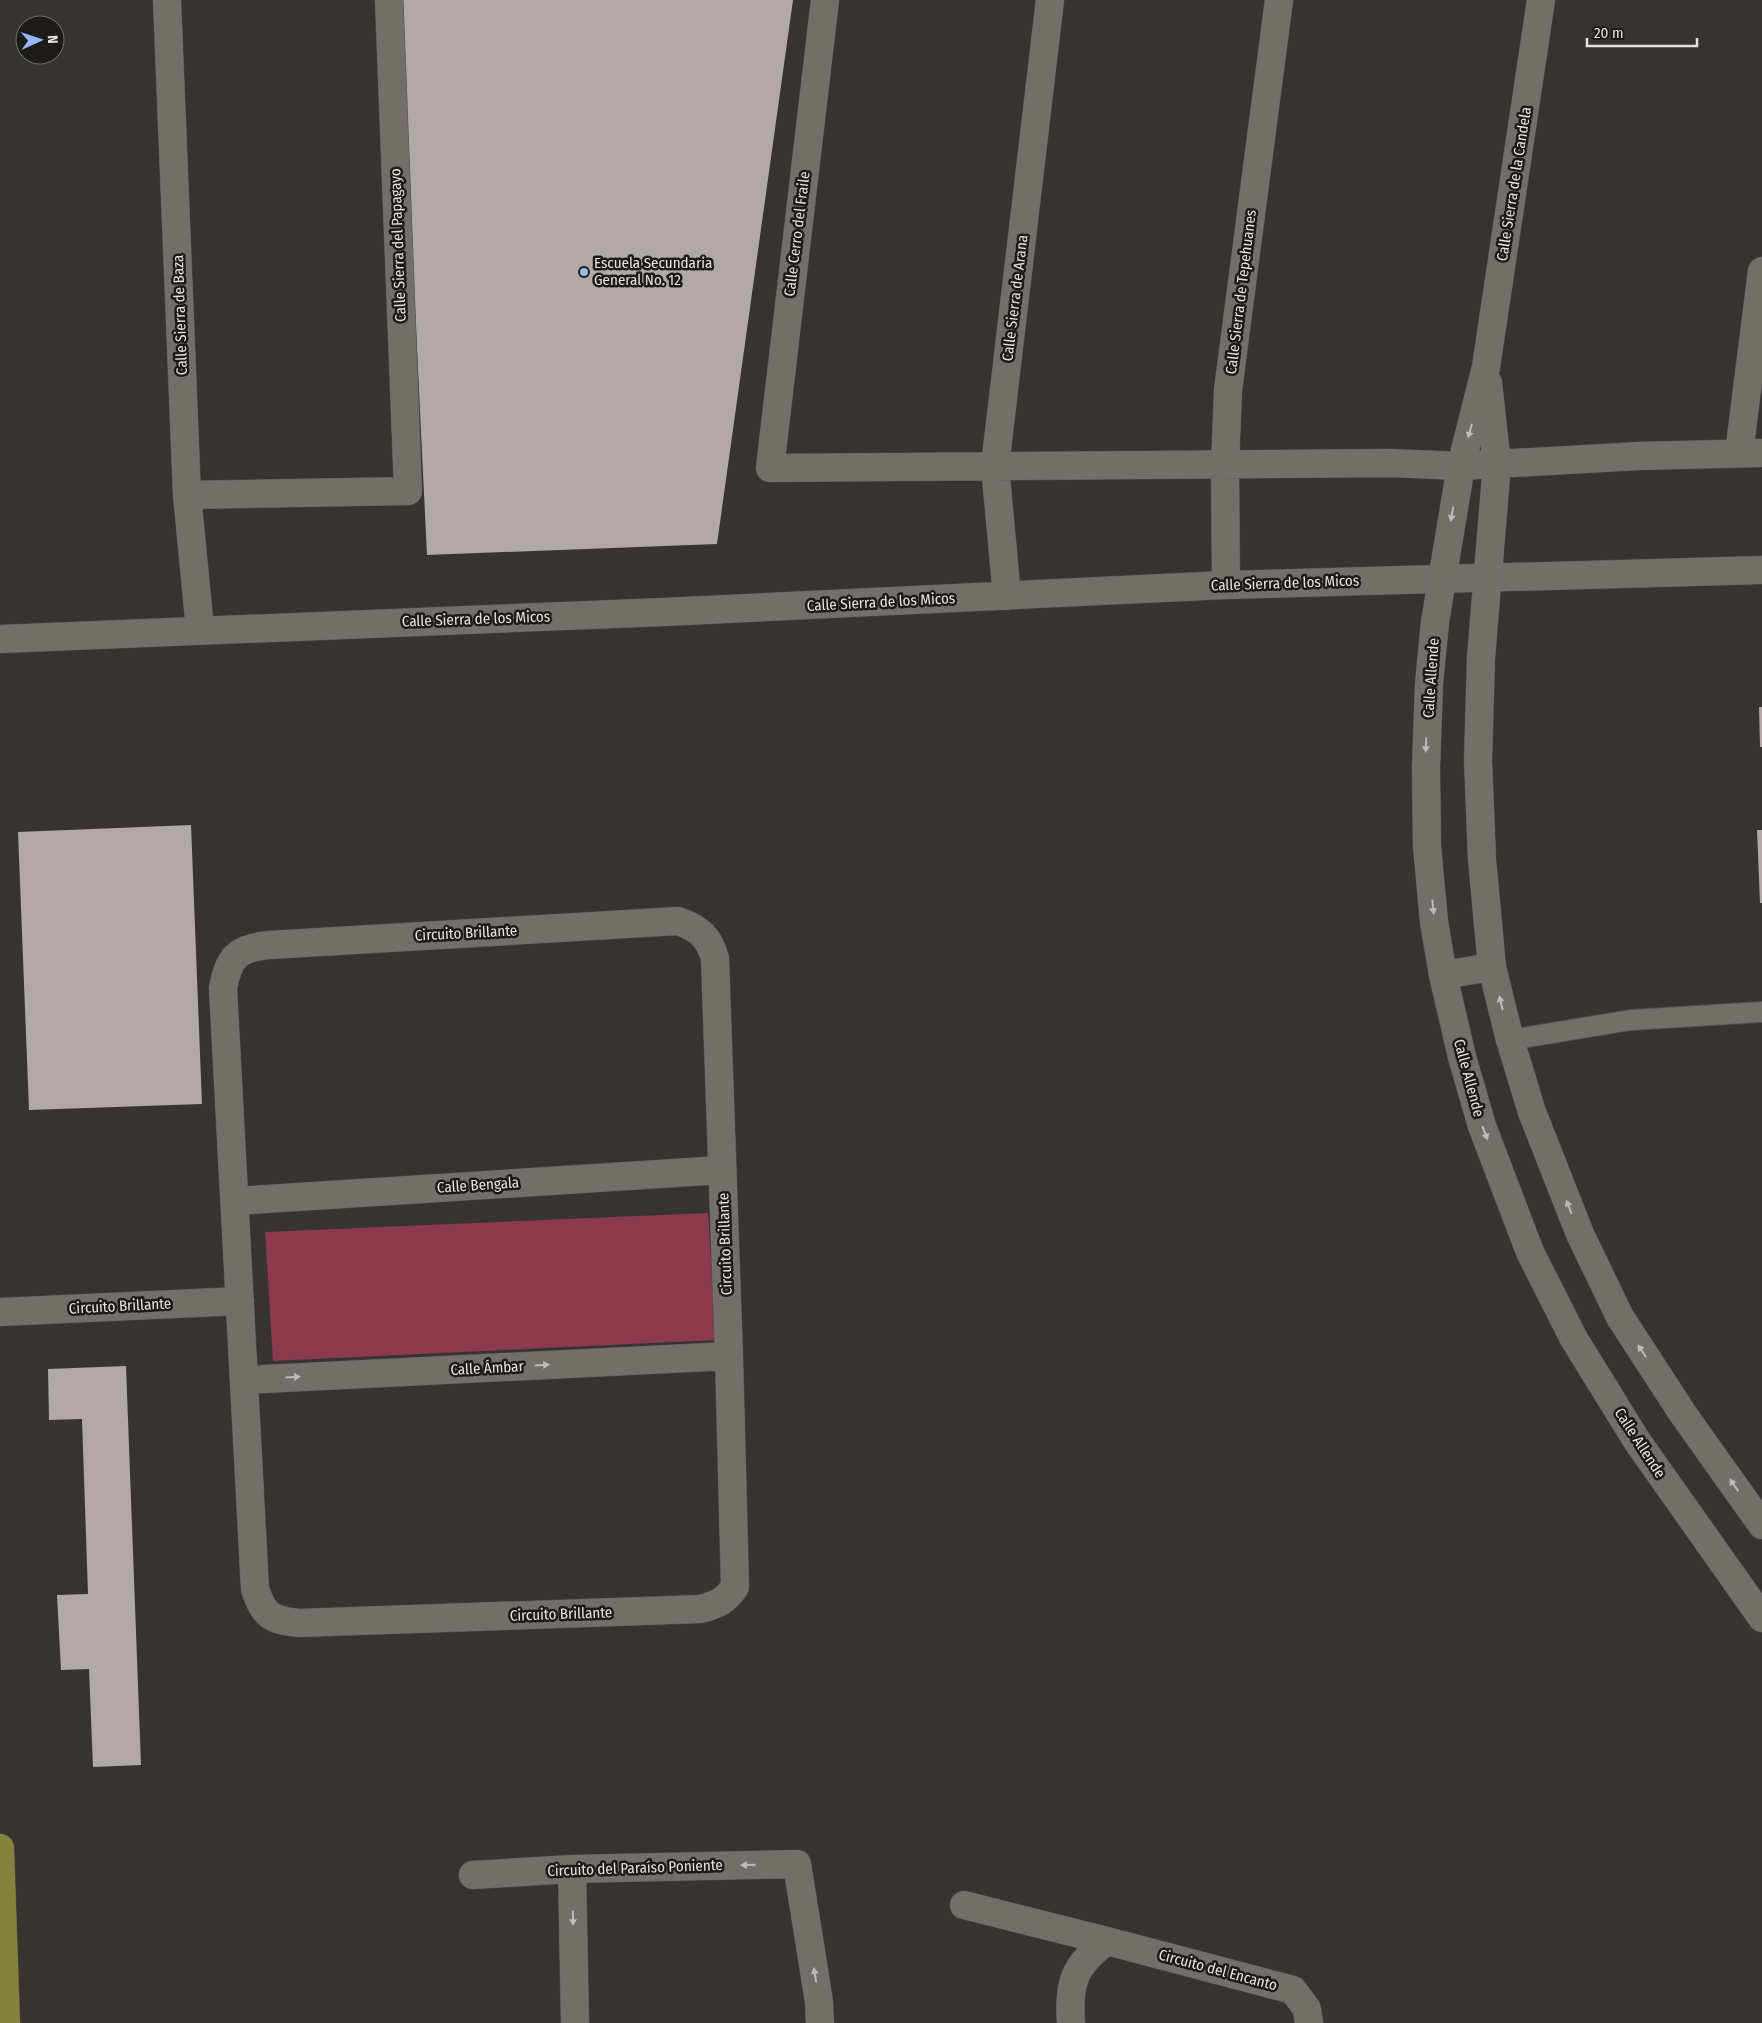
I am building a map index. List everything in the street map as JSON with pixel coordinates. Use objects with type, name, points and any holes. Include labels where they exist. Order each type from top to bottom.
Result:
[{"type":"main road","points":[[0,1848],[6,2023]]},
{"type":"street","name":"Calle Sierra de Baza","points":[[167,0],[187,495],[200,629]]},
{"type":"street","name":"Calle Sierra del Papagayo","points":[[187,495],[408,491],[389,0]]},
{"type":"street","name":"Calle Cerro del Fraile","points":[[825,0],[770,468],[995,466]]},
{"type":"street","name":"Calle Sierra de Arana","points":[[1007,596],[995,466],[1050,0]]},
{"type":"street","name":"Calle Sierra de Tepehuanes","points":[[1226,585],[1225,465],[1228,390],[1279,0]]},
{"type":"street","name":"Calle Sierra de la Candela","points":[[1461,466],[1486,367],[1541,0]]},
{"type":"street","points":[[995,466],[1390,463],[1461,466],[1751,453],[1762,271]]},
{"type":"street","name":"Calle Sierra de la Candela","points":[[1486,367],[1497,464]]},
{"type":"street","points":[[1497,464],[1481,658],[1478,760],[1482,858],[1492,967],[1510,1040],[1532,1112],[1580,1234],[1620,1318],[1684,1414],[1762,1525]]},
{"type":"street","name":"Calle Allende","points":[[1461,466],[1442,578],[1429,684],[1426,768],[1427,846],[1434,922],[1443,975],[1462,1057],[1482,1126],[1530,1252],[1574,1339],[1638,1440],[1762,1618]]},
{"type":"street","name":"Calle Sierra de los Micos","points":[[0,639],[1226,585],[1762,570]]},
{"type":"street","name":"Circuito Brillante","points":[[678,921],[693,926],[704,935],[712,948],[715,959],[735,1587],[727,1599],[715,1606],[700,1609],[299,1623],[272,1617],[262,1608],[255,1589],[235,1200],[223,988],[227,967],[236,955],[249,947],[678,921]]},
{"type":"street","points":[[1443,975],[1492,967]]},
{"type":"street","name":"Calle Bengala","points":[[235,1200],[722,1170]]},
{"type":"street","name":"Circuito Brillante","points":[[0,1312],[240,1301]]},
{"type":"street","name":"Calle Ámbar","points":[[244,1380],[729,1356]]},
{"type":"street","name":"Circuito del Paraíso Poniente","points":[[473,1875],[572,1869],[797,1864],[819,2002],[820,2023]]},
{"type":"street","points":[[572,1869],[575,2023]]},
{"type":"street","name":"Circuito del Encanto","points":[[964,1905],[1293,1990],[1306,2009],[1309,2023]]},
{"type":"street","points":[[1071,2023],[1069,1999],[1074,1975],[1088,1955],[1107,1941]]},
{"type":"lane","points":[[1510,1040],[1631,1020],[1762,1012]]},
{"type":"shaded area","points":[[708,1213],[716,1340],[273,1361],[265,1232]]},
{"type":"building","name":"Escuela Secundaria General No. 12","points":[[400,0],[793,0],[717,544],[427,555]]},
{"type":"building","points":[[1759,707],[1762,707],[1762,747],[1760,747]]},
{"type":"building","points":[[191,825],[202,1104],[29,1110],[18,832]]},
{"type":"building","points":[[1757,830],[1762,830],[1762,903],[1760,903]]},
{"type":"building","points":[[126,1366],[141,1765],[93,1767],[89,1669],[61,1670],[57,1595],[88,1594],[82,1419],[49,1420],[48,1369]]},
{"type":"place","name":"Escuela Secundaria General No. 12","points":[[584,272]]}]
